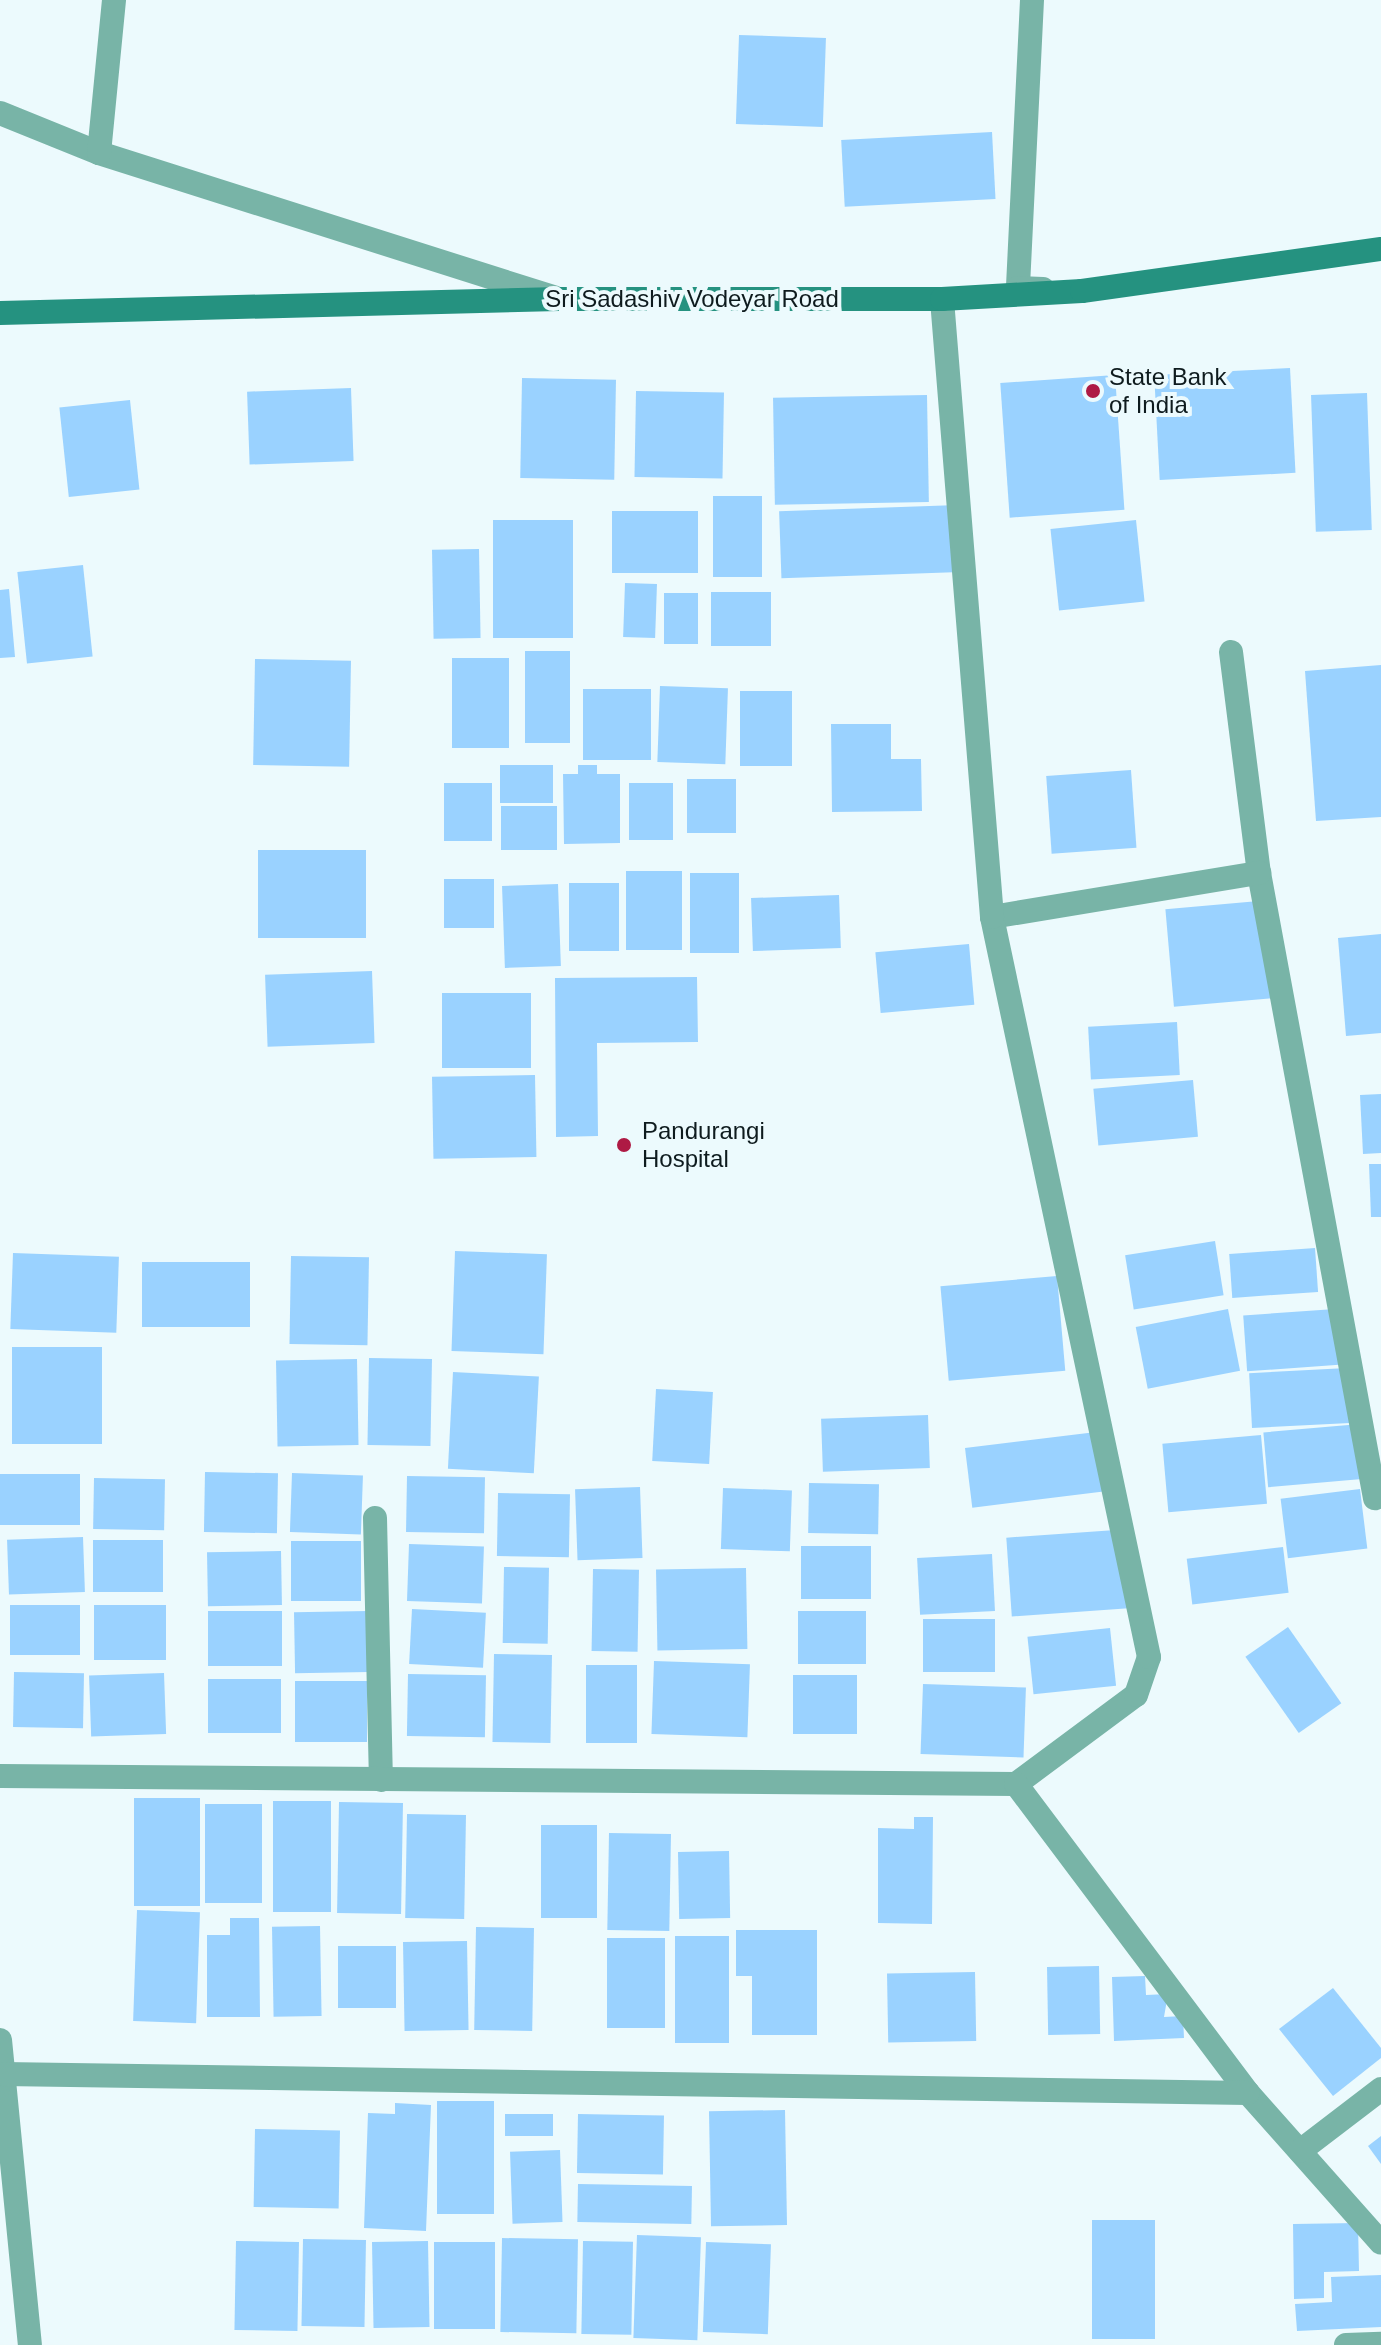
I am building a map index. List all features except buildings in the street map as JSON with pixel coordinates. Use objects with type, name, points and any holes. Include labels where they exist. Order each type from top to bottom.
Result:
[{"type":"main road","name":"Sri Sadashiv Vodeyar Road","points":[[0,313],[559,299],[942,299],[1082,291],[1381,249]]},
{"type":"street","points":[[99,153],[114,0]]},
{"type":"street","points":[[1032,0],[1018,288],[1082,291]]},
{"type":"street","points":[[0,113],[99,153],[559,299]]},
{"type":"street","points":[[0,1776],[1016,1784],[1136,1695],[1149,1657],[992,917],[942,299]]},
{"type":"street","points":[[1231,652],[1259,873],[1375,1498]]},
{"type":"street","points":[[992,917],[1259,873]]},
{"type":"street","points":[[375,1518],[381,1780]]},
{"type":"street","points":[[1016,1784],[1248,2093],[1381,2243]]},
{"type":"street","points":[[0,2040],[30,2345]]},
{"type":"street","points":[[3,2074],[1248,2093]]},
{"type":"street","points":[[1300,2151],[1381,2089]]},
{"type":"street","points":[[1346,2345],[1381,2344]]},
{"type":"place","name":"State Bank of India","points":[[1093,391]]},
{"type":"place","name":"Pandurangi Hospital","points":[[624,1145]]}]
